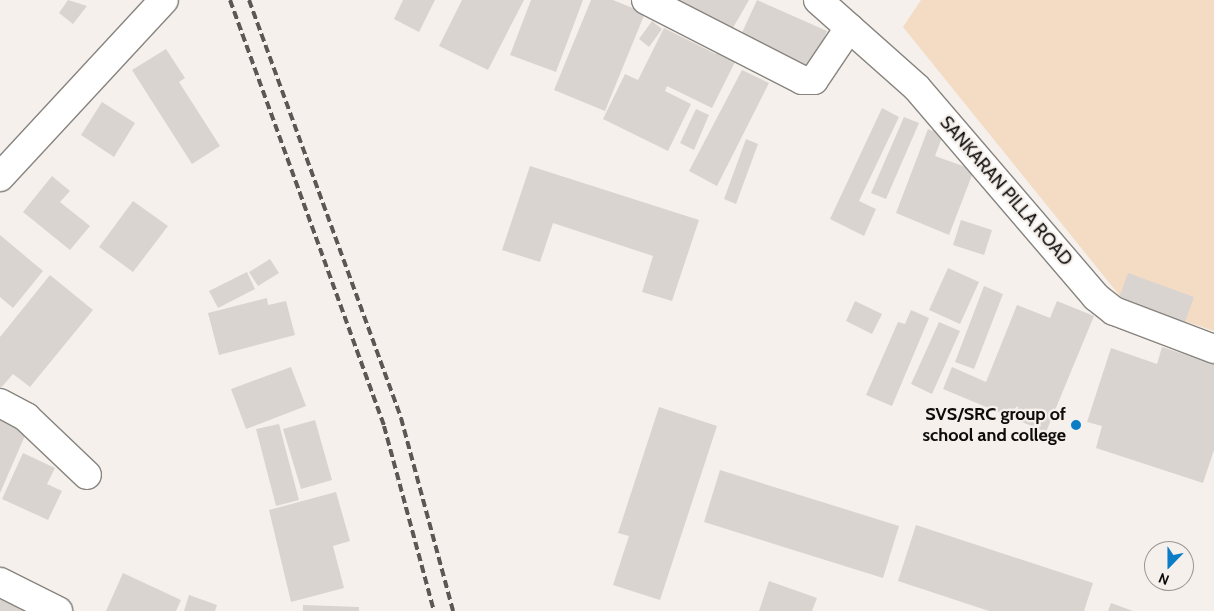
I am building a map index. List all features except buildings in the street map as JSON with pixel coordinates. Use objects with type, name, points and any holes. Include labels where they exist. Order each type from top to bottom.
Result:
[{"type":"street","points":[[0,177],[164,0]]},
{"type":"street","points":[[646,0],[802,80],[814,80],[849,28]]},
{"type":"street","name":"SANKARAN PILLA ROAD","points":[[818,0],[917,88],[1096,297],[1114,311],[1214,349]]},
{"type":"street","points":[[0,403],[26,418],[87,475]]},
{"type":"street","points":[[0,582],[58,611]]},
{"type":"shaded area","points":[[921,0],[1214,0],[1214,331],[1124,301],[903,27]]},
{"type":"railway","points":[[230,0],[384,426],[434,611]]},
{"type":"railway","points":[[249,0],[401,418],[453,611]]},
{"type":"place","name":"SVS/SRC group of school and college","points":[[1076,425]]}]
